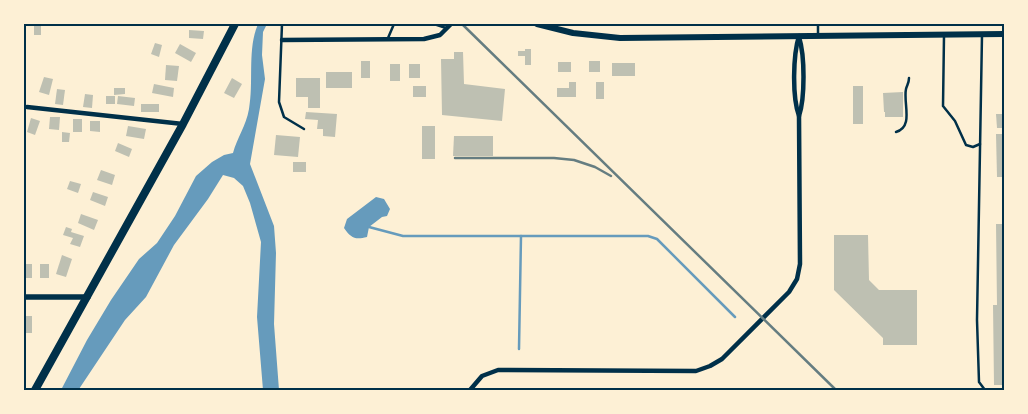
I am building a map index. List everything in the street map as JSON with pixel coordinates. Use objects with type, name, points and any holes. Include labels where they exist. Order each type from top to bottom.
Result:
[{"type":"main road","points":[[35,390],[183,124],[235,24]]},
{"type":"main road","points":[[536,24],[573,33],[620,38],[1004,34]]},
{"type":"street","points":[[282,40],[434,38],[449,26]]},
{"type":"street","points":[[799,36],[795,49],[795,106],[799,116]]},
{"type":"street","points":[[470,390],[482,376],[498,370],[696,371],[722,359],[789,292],[797,279],[800,264],[799,116],[802,106],[803,49],[799,36]]},
{"type":"street","points":[[27,107],[183,124]]},
{"type":"street","points":[[24,297],[88,297]]},
{"type":"lane","points":[[282,24],[279,102],[284,117],[304,129]]},
{"type":"lane","points":[[387,39],[394,24]]},
{"type":"lane","points":[[434,24],[449,26]]},
{"type":"lane","points":[[818,24],[818,36]]},
{"type":"lane","points":[[944,34],[943,106],[955,121],[966,145],[973,147],[980,144]]},
{"type":"lane","points":[[982,34],[977,320],[979,382],[985,390]]},
{"type":"lane","points":[[896,132],[903,129],[906,122],[906,90],[909,78]]},
{"type":"path","points":[[174,390],[197,390]]},
{"type":"water","points":[[258,24],[267,24],[263,32],[262,55],[265,79],[250,164],[274,226],[276,253],[274,324],[279,390],[263,390],[257,317],[261,242],[243,186],[234,178],[223,175],[174,245],[146,297],[125,320],[79,389],[61,390],[87,340],[111,300],[139,259],[157,243],[175,216],[196,176],[212,162],[224,155],[233,153],[249,109],[253,44]]},
{"type":"water","points":[[376,197],[384,199],[390,209],[387,216],[382,217],[369,227],[367,237],[356,238],[351,236],[344,228],[347,219]]},
{"type":"building","points":[[34,26],[41,26],[41,35],[34,35]]},
{"type":"building","points":[[189,30],[204,31],[203,39],[189,38]]},
{"type":"building","points":[[155,43],[162,45],[159,57],[151,54]]},
{"type":"building","points":[[180,44],[196,53],[191,62],[175,53]]},
{"type":"building","points":[[525,49],[531,49],[531,65],[525,65],[525,56],[518,56],[518,51],[525,51]]},
{"type":"building","points":[[454,52],[463,52],[464,84],[505,89],[502,121],[442,115],[441,59],[454,59]]},
{"type":"building","points":[[361,61],[370,61],[370,78],[361,78]]},
{"type":"building","points":[[589,61],[600,61],[600,72],[589,72]]},
{"type":"building","points":[[558,62],[571,62],[571,72],[558,72]]},
{"type":"building","points":[[612,63],[635,63],[635,76],[612,76]]},
{"type":"building","points":[[390,64],[400,64],[400,81],[390,81]]},
{"type":"building","points":[[409,64],[420,64],[420,78],[409,78]]},
{"type":"building","points":[[166,65],[179,66],[177,81],[165,80]]},
{"type":"building","points":[[326,72],[352,72],[352,88],[326,88]]},
{"type":"building","points":[[44,77],[53,79],[49,95],[39,92]]},
{"type":"building","points":[[232,78],[242,84],[234,98],[224,93]]},
{"type":"building","points":[[296,78],[320,78],[320,108],[308,108],[308,97],[296,97]]},
{"type":"building","points":[[569,82],[576,82],[576,97],[557,97],[557,88],[569,88]]},
{"type":"building","points":[[596,82],[604,82],[604,99],[596,99]]},
{"type":"building","points":[[154,84],[174,88],[173,97],[152,93]]},
{"type":"building","points":[[413,86],[426,86],[426,97],[413,97]]},
{"type":"building","points":[[853,86],[863,86],[863,124],[853,124]]},
{"type":"building","points":[[114,88],[125,88],[125,94],[114,95]]},
{"type":"building","points":[[57,89],[65,90],[63,105],[55,104]]},
{"type":"building","points":[[903,92],[903,117],[885,117],[883,93]]},
{"type":"building","points":[[85,94],[93,95],[92,108],[83,107]]},
{"type":"building","points":[[106,96],[115,96],[115,104],[106,104]]},
{"type":"building","points":[[118,96],[135,98],[134,106],[117,104]]},
{"type":"building","points":[[141,104],[159,104],[159,112],[141,112]]},
{"type":"building","points":[[306,112],[337,114],[335,137],[323,136],[323,129],[317,129],[318,120],[305,119]]},
{"type":"building","points":[[996,114],[1004,114],[1004,128],[997,128]]},
{"type":"building","points":[[50,117],[60,117],[59,130],[49,129]]},
{"type":"building","points":[[31,118],[40,121],[35,135],[27,132]]},
{"type":"building","points":[[73,119],[82,119],[82,132],[73,132]]},
{"type":"building","points":[[90,121],[100,121],[100,132],[90,131]]},
{"type":"building","points":[[128,126],[146,129],[144,139],[126,136]]},
{"type":"building","points":[[422,126],[435,126],[435,159],[422,159]]},
{"type":"building","points":[[62,132],[70,133],[69,142],[62,142]]},
{"type":"building","points":[[996,134],[1004,134],[1004,177],[997,177]]},
{"type":"building","points":[[276,135],[300,137],[298,157],[274,155]]},
{"type":"building","points":[[454,136],[493,136],[493,156],[453,156]]},
{"type":"building","points":[[118,143],[132,149],[129,157],[115,151]]},
{"type":"building","points":[[293,162],[306,162],[306,172],[293,172]]},
{"type":"building","points":[[101,170],[115,175],[112,185],[97,180]]},
{"type":"building","points":[[70,181],[81,184],[78,193],[67,189]]},
{"type":"building","points":[[93,192],[108,197],[105,206],[90,200]]},
{"type":"building","points":[[81,214],[98,220],[94,230],[78,223]]},
{"type":"building","points":[[996,224],[1004,224],[1004,385],[994,385],[993,305],[997,305]]},
{"type":"building","points":[[66,227],[72,229],[71,232],[84,236],[80,247],[70,244],[73,238],[63,235]]},
{"type":"building","points":[[834,235],[868,235],[869,280],[879,290],[917,290],[917,345],[883,345],[883,338],[834,290]]},
{"type":"building","points":[[62,255],[72,259],[66,277],[56,274]]},
{"type":"building","points":[[24,264],[32,264],[32,278],[24,278]]},
{"type":"building","points":[[40,264],[49,264],[49,278],[40,278]]},
{"type":"building","points":[[24,316],[32,316],[32,333],[24,333]]},
{"type":"waterway","points":[[369,227],[403,236],[648,236],[657,239],[735,317]]},
{"type":"waterway","points":[[519,349],[521,236]]},
{"type":"railway","points":[[462,24],[836,390]]},
{"type":"railway","points":[[455,158],[554,158],[574,160],[595,167],[611,176]]}]
